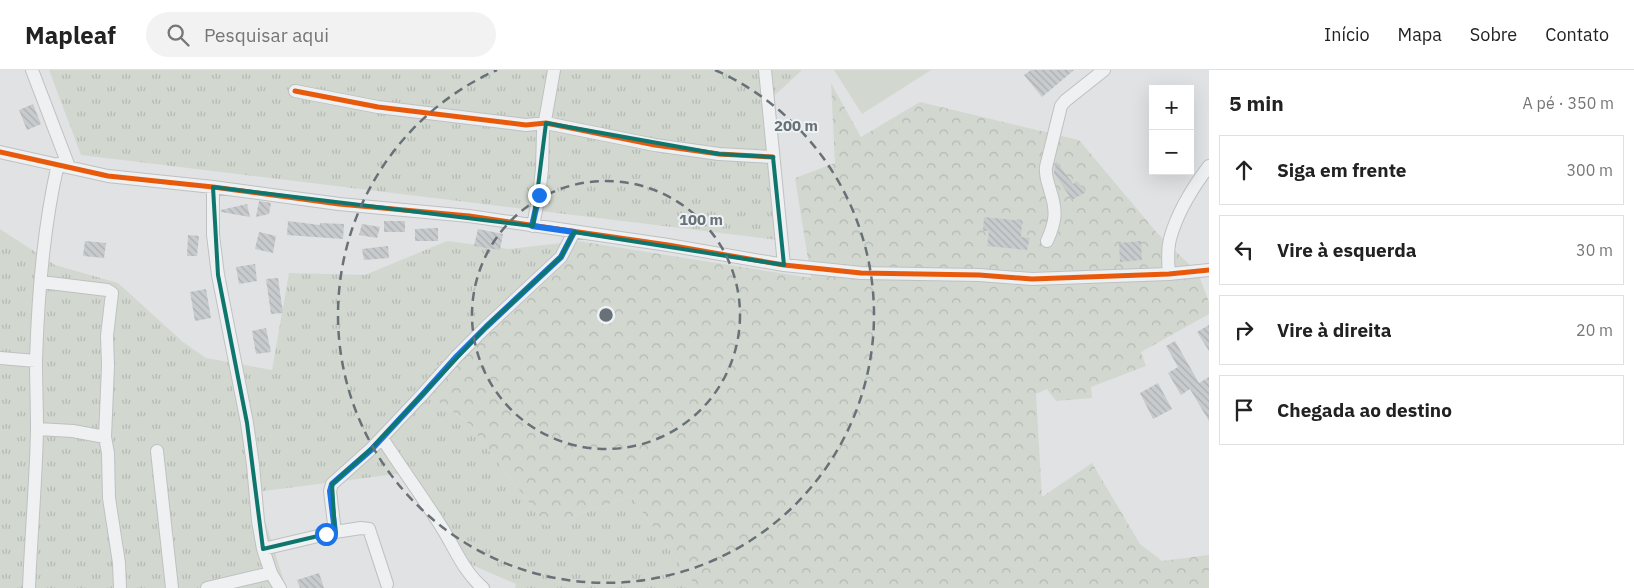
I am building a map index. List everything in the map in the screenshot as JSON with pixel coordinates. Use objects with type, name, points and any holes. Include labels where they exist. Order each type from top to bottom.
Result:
[{"type":"street","points":[[29,588],[37,429],[36,361],[41,282],[49,216],[64,166],[32,70]]},
{"type":"street","points":[[532,226],[539,195],[544,132],[554,70]]},
{"type":"street","points":[[765,70],[784,265]]},
{"type":"street","points":[[1047,241],[1054,226],[1055,216],[1054,201],[1045,175],[1059,111],[1064,101],[1104,70]]},
{"type":"street","points":[[296,91],[378,107],[526,126],[546,123],[655,145],[719,154],[773,157]]},
{"type":"street","points":[[0,152],[108,176],[213,187],[339,204],[469,216],[668,245],[784,265],[862,273],[980,274],[1032,279],[1169,274],[1209,270]]},
{"type":"street","points":[[1169,274],[1168,252],[1174,228],[1184,206],[1209,166]]},
{"type":"street","points":[[213,187],[213,235],[218,275],[247,423],[258,521],[271,573],[280,588]]},
{"type":"street","points":[[335,532],[330,491],[332,484],[382,438],[486,327],[561,257],[574,232]]},
{"type":"street","points":[[41,282],[107,290],[112,293],[107,336],[108,366],[105,437],[108,454],[109,498],[119,563],[120,588]]},
{"type":"street","points":[[0,358],[36,361]]},
{"type":"street","points":[[37,429],[73,431],[105,437]]},
{"type":"street","points":[[382,438],[443,530],[466,569],[479,586]]},
{"type":"street","points":[[157,451],[172,588]]},
{"type":"street","points":[[264,549],[335,532],[361,528],[369,529],[387,584]]},
{"type":"street","points":[[207,588],[271,573]]},
{"type":"highlighted area","points":[[546,123],[719,154],[773,157],[784,265],[574,232],[561,257],[486,327],[371,449],[332,484],[335,532],[263,549],[247,423],[218,275],[213,187],[533,226]]},
{"type":"green space","points":[[49,70],[802,70],[774,96],[778,240],[81,155]]},
{"type":"green space","points":[[834,70],[931,70],[862,114]]},
{"type":"green space","points":[[831,83],[861,137],[920,102],[1079,140],[1158,234],[1198,273],[1209,302],[1209,314],[1141,352],[1146,366],[1091,387],[1092,398],[1056,401],[1047,389],[1036,394],[1042,497],[1092,463],[1140,544],[1162,561],[1209,555],[1209,588],[697,588],[631,496],[547,526],[467,422],[430,396],[430,373],[578,241],[811,278],[795,178],[835,163]]},
{"type":"green space","points":[[0,229],[55,265],[118,283],[183,342],[206,358],[272,370],[289,273],[365,275],[447,241],[509,249],[578,241],[430,373],[430,396],[467,422],[547,526],[631,496],[697,588],[515,588],[516,584],[470,564],[412,472],[256,492],[286,588],[0,588]]},
{"type":"building","points":[[1031,70],[1074,70],[1042,97],[1024,75]]},
{"type":"building","points":[[33,104],[41,124],[27,130],[19,110]]},
{"type":"building","points":[[1056,161],[1073,184],[1077,181],[1086,192],[1072,200],[1054,173]]},
{"type":"building","points":[[259,201],[271,203],[269,214],[256,217]]},
{"type":"building","points":[[247,204],[250,217],[221,212],[221,210]]},
{"type":"building","points":[[984,217],[1022,221],[1021,237],[1030,238],[1027,250],[987,246],[989,231],[983,231]]},
{"type":"building","points":[[288,221],[320,225],[320,223],[344,224],[343,239],[287,235]]},
{"type":"building","points":[[384,221],[405,221],[405,232],[384,232]]},
{"type":"building","points":[[362,224],[380,227],[377,238],[359,235]]},
{"type":"building","points":[[438,228],[438,241],[415,241],[415,229]]},
{"type":"building","points":[[478,229],[503,234],[500,250],[474,246]]},
{"type":"building","points":[[259,232],[276,236],[273,253],[255,249]]},
{"type":"building","points":[[188,235],[199,236],[197,256],[187,256]]},
{"type":"building","points":[[85,241],[106,243],[104,258],[83,256]]},
{"type":"building","points":[[1141,241],[1142,260],[1120,262],[1119,243]]},
{"type":"building","points":[[388,246],[389,258],[364,260],[362,249]]},
{"type":"building","points":[[255,264],[257,281],[239,284],[236,267]]},
{"type":"building","points":[[278,278],[283,313],[271,314],[266,279]]},
{"type":"building","points":[[206,289],[211,318],[195,321],[190,292]]},
{"type":"building","points":[[1209,325],[1209,351],[1197,332]]},
{"type":"building","points":[[266,328],[271,352],[256,354],[252,331]]},
{"type":"building","points":[[1175,341],[1199,383],[1209,377],[1209,421],[1190,389],[1181,395],[1168,373],[1178,367],[1166,346]]},
{"type":"building","points":[[1158,383],[1172,409],[1153,419],[1140,393]]},
{"type":"building","points":[[319,573],[324,588],[300,588],[297,580]]},
{"type":"cycle path","points":[[295,91],[378,107],[526,125],[546,123],[655,145],[719,154],[773,157]]},
{"type":"cycle path","points":[[0,152],[108,176],[213,187],[339,204],[469,216],[668,245],[784,265],[861,273],[979,275],[1032,279],[1169,274],[1209,270]]},
{"type":"route","points":[[326,534],[335,532],[330,491],[332,484],[371,450],[457,356],[561,257],[574,232],[532,226],[539,195]]}]
